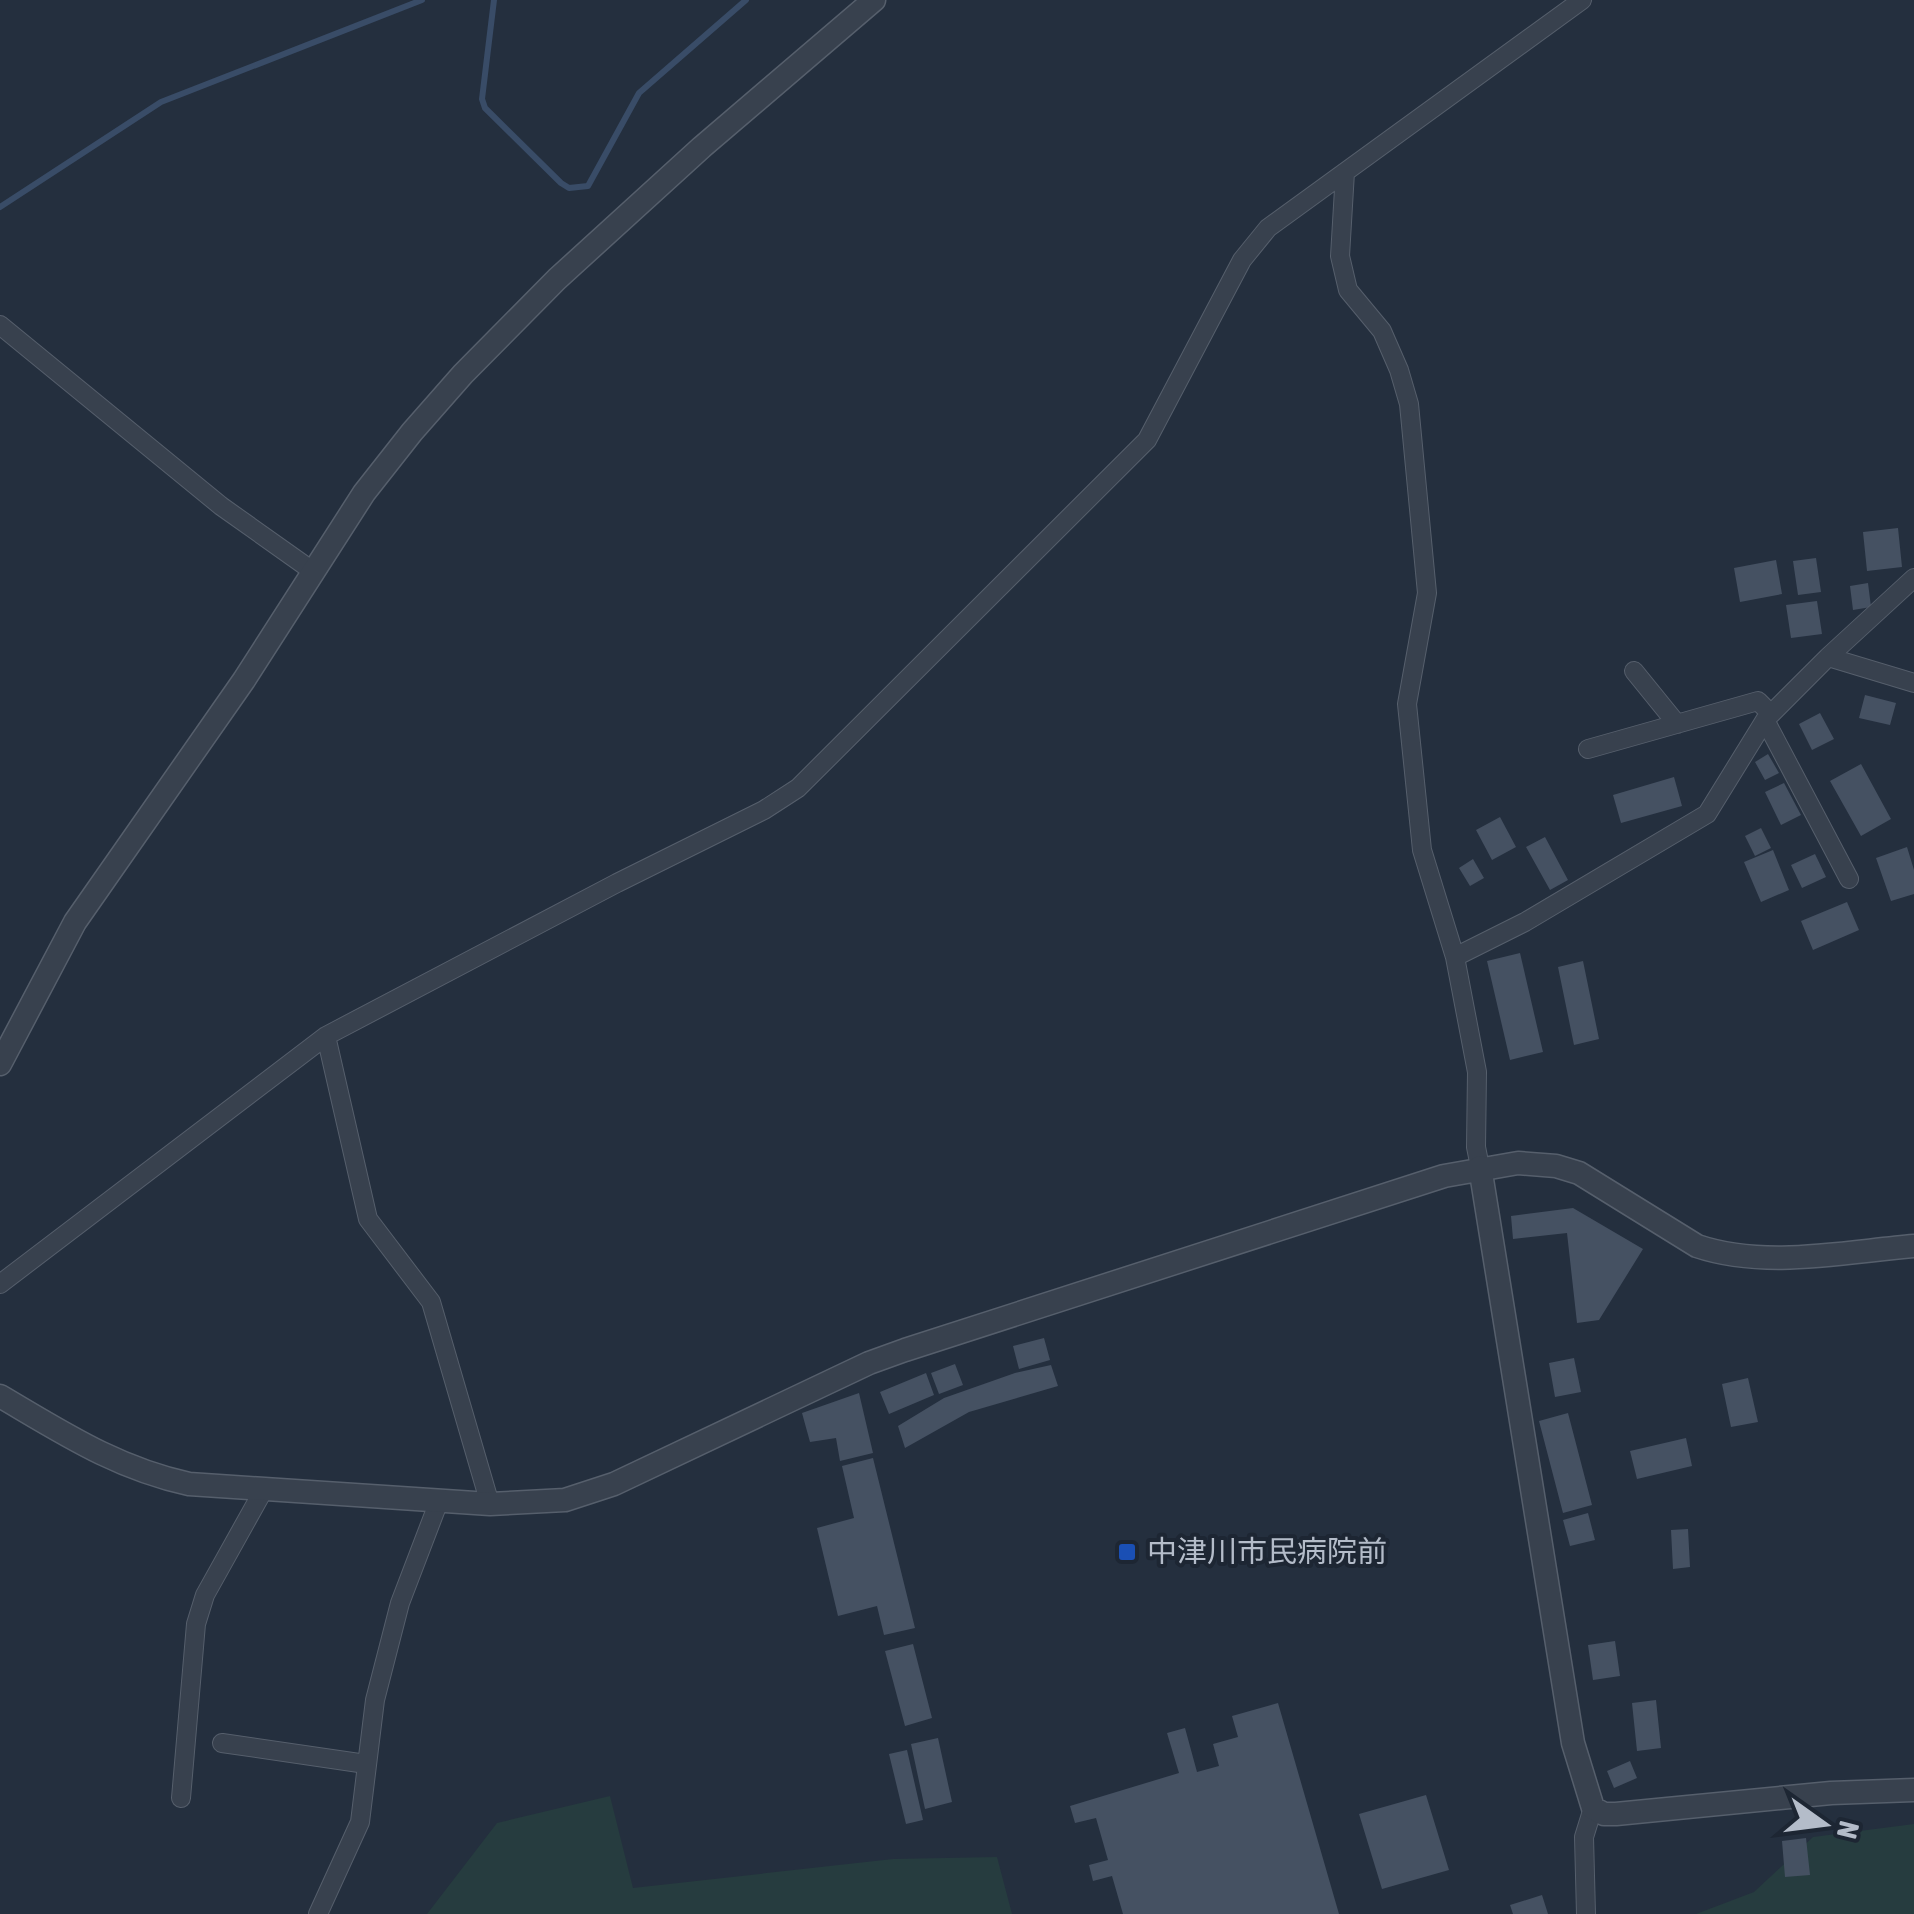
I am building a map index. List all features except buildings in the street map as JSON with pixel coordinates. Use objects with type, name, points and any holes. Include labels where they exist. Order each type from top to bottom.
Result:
[{"type":"street","points":[[0,1064],[75,922],[244,680],[364,493],[463,374],[557,279],[702,147],[874,0]]},
{"type":"street","points":[[0,1284],[326,1036],[764,810],[798,788],[1147,440],[1242,260],[1268,228],[1582,0]]},
{"type":"street","points":[[1345,172],[1340,256],[1348,290],[1382,331],[1400,370],[1409,404],[1427,593],[1406,704],[1422,850],[1456,957],[1477,1072],[1476,1147],[1574,1743],[1593,1808],[1584,1837],[1586,1914]]},
{"type":"street","points":[[0,325],[221,506],[314,572]]},
{"type":"street","points":[[1456,957],[1525,922],[1706,814],[1768,717],[1914,578]]},
{"type":"street","points":[[1828,657],[1914,682]]},
{"type":"street","points":[[1634,672],[1677,724]]},
{"type":"street","points":[[1588,749],[1758,701],[1848,879]]},
{"type":"street","points":[[326,1036],[368,1218],[432,1302],[490,1504]]},
{"type":"street","points":[[0,1396],[98,1454],[152,1476],[264,1491],[490,1504],[551,1502],[598,1490],[905,1350],[1480,1167],[1518,1163],[1556,1166],[1580,1173],[1697,1246],[1717,1252],[1767,1257],[1914,1246]]},
{"type":"street","points":[[182,1798],[196,1624],[205,1595],[264,1491]]},
{"type":"street","points":[[318,1914],[360,1822],[375,1700],[400,1603],[440,1501]]},
{"type":"street","points":[[222,1744],[366,1764]]},
{"type":"street","points":[[1593,1808],[1604,1814],[1616,1814],[1832,1793],[1914,1790]]},
{"type":"green space","points":[[610,1796],[633,1888],[893,1859],[997,1857],[1012,1914],[427,1914],[497,1823]]},
{"type":"green space","points":[[1914,1824],[1914,1914],[1696,1914],[1754,1892],[1813,1837]]},
{"type":"waterway","points":[[0,207],[161,102],[422,0]]},
{"type":"waterway","points":[[494,0],[482,99],[485,108],[569,188],[588,186],[639,93],[746,0]]},
{"type":"place","name":"中津川市民病院前","points":[[1127,1552]]}]
